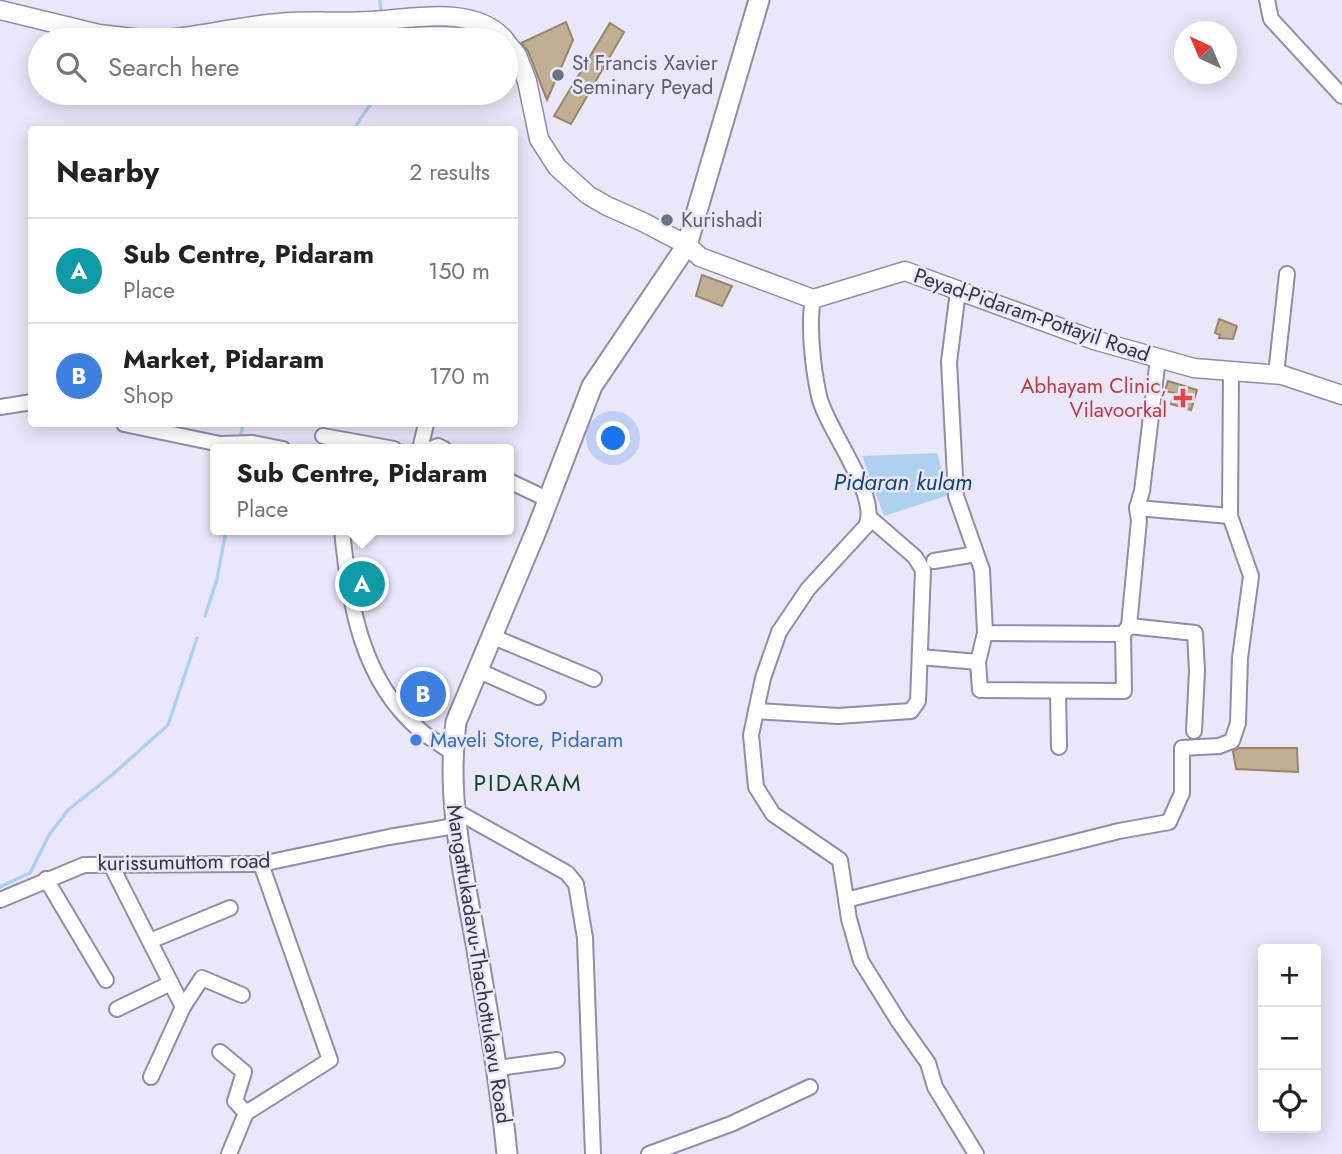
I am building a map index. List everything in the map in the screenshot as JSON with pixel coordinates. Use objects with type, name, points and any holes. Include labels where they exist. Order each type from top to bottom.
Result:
[{"type":"main road","name":"Mangattukadavu-Thachottukavu Road","points":[[508,1154],[498,1068],[455,818],[452,752],[456,722],[549,500],[592,386],[687,246],[759,0]]},
{"type":"street","points":[[1267,0],[1271,19],[1342,96]]},
{"type":"street","points":[[0,10],[74,28]]},
{"type":"street","points":[[243,28],[279,23],[443,16],[483,24],[489,28]]},
{"type":"street","points":[[518,58],[527,81],[539,139],[546,153],[557,167],[588,195],[687,246],[700,257],[813,299],[810,317],[819,396],[828,422],[847,453],[868,502],[870,517],[866,526],[808,589],[779,632],[763,678],[751,735],[756,787],[773,814],[840,860],[849,919],[861,961],[928,1063],[935,1087],[976,1154]]},
{"type":"street","name":"Peyad-Pidaram-Pottayil Road","points":[[813,299],[905,271],[1094,340],[1194,368],[1276,374],[1342,395]]},
{"type":"street","points":[[1276,374],[1287,274]]},
{"type":"street","points":[[958,291],[949,362],[956,496],[982,570],[985,633],[978,662],[980,690],[1124,691],[1126,630],[1139,520],[1137,508],[1142,491],[1158,358]]},
{"type":"street","points":[[846,900],[1119,831],[1168,822],[1182,793],[1182,748],[1219,746],[1232,741],[1238,723],[1240,658],[1251,576],[1230,516],[1231,371]]},
{"type":"street","points":[[0,407],[28,403]]},
{"type":"street","points":[[140,427],[226,443],[258,444]]},
{"type":"street","points":[[323,436],[367,444]]},
{"type":"street","points":[[514,483],[549,500]]},
{"type":"street","points":[[1137,508],[1230,516]]},
{"type":"street","points":[[756,710],[838,716],[911,711],[918,701],[923,570],[915,557],[870,517]]},
{"type":"street","points":[[342,535],[346,573],[358,634],[384,690],[421,731],[452,752]]},
{"type":"street","points":[[934,561],[976,554]]},
{"type":"street","points":[[985,633],[1126,630],[1195,633],[1197,671],[1194,731]]},
{"type":"street","points":[[491,636],[594,679]]},
{"type":"street","points":[[920,657],[978,662]]},
{"type":"street","points":[[477,670],[538,697]]},
{"type":"street","points":[[1058,691],[1059,747]]},
{"type":"street","points":[[455,818],[567,873],[576,884],[584,938],[593,1154]]},
{"type":"street","name":"kurissumuttom road","points":[[0,900],[84,864],[261,864],[389,837],[455,818]]},
{"type":"street","points":[[229,1154],[246,1113],[330,1060],[261,864]]},
{"type":"street","points":[[111,865],[183,1007]]},
{"type":"street","points":[[46,879],[106,980]]},
{"type":"street","points":[[150,942],[230,908]]},
{"type":"street","points":[[151,1077],[183,1007],[202,978],[242,995]]},
{"type":"street","points":[[117,1009],[171,983]]},
{"type":"street","points":[[220,1052],[244,1072],[235,1101],[246,1113]]},
{"type":"street","points":[[498,1068],[557,1060]]},
{"type":"street","points":[[649,1154],[731,1124],[810,1087]]},
{"type":"water","name":"Pidaran kulam","points":[[937,453],[949,495],[884,516],[862,456]]},
{"type":"building","points":[[566,22],[573,40],[547,100],[528,51],[521,43]]},
{"type":"building","points":[[610,23],[624,32],[571,124],[554,116]]},
{"type":"building","points":[[702,275],[732,286],[722,306],[696,296]]},
{"type":"building","points":[[1219,319],[1237,326],[1233,339],[1219,338],[1220,335],[1215,333]]},
{"type":"building","name":"Abhayam Clinic, Vilavoorkal","points":[[1168,381],[1197,390],[1191,410],[1171,404],[1174,393],[1165,391]]},
{"type":"building","points":[[357,575],[369,575],[374,593],[361,596]]},
{"type":"building","points":[[1239,748],[1297,748],[1298,772],[1236,769],[1233,751]]},
{"type":"waterway","points":[[380,0],[381,12]]},
{"type":"waterway","points":[[356,126],[370,105]]},
{"type":"waterway","points":[[240,440],[242,427]]},
{"type":"waterway","points":[[205,616],[217,579],[225,535]]},
{"type":"waterway","points":[[0,887],[30,873],[49,835],[68,810],[168,725],[197,638]]},
{"type":"place","name":"St Francis Xavier Seminary Peyad","points":[[558,75]]},
{"type":"place","name":"Kurishadi","points":[[667,220]]},
{"type":"place","name":"Abhayam Clinic, Vilavoorkal","points":[[1183,398]]},
{"type":"place","name":"Sub Centre, Pidaram","points":[[362,584]]},
{"type":"place","name":"Market, Pidaram","points":[[423,694]]},
{"type":"place","name":"Maveli Store, Pidaram","points":[[416,740]]},
{"type":"district","name":"PIDARAM","points":[[528,783]]}]
